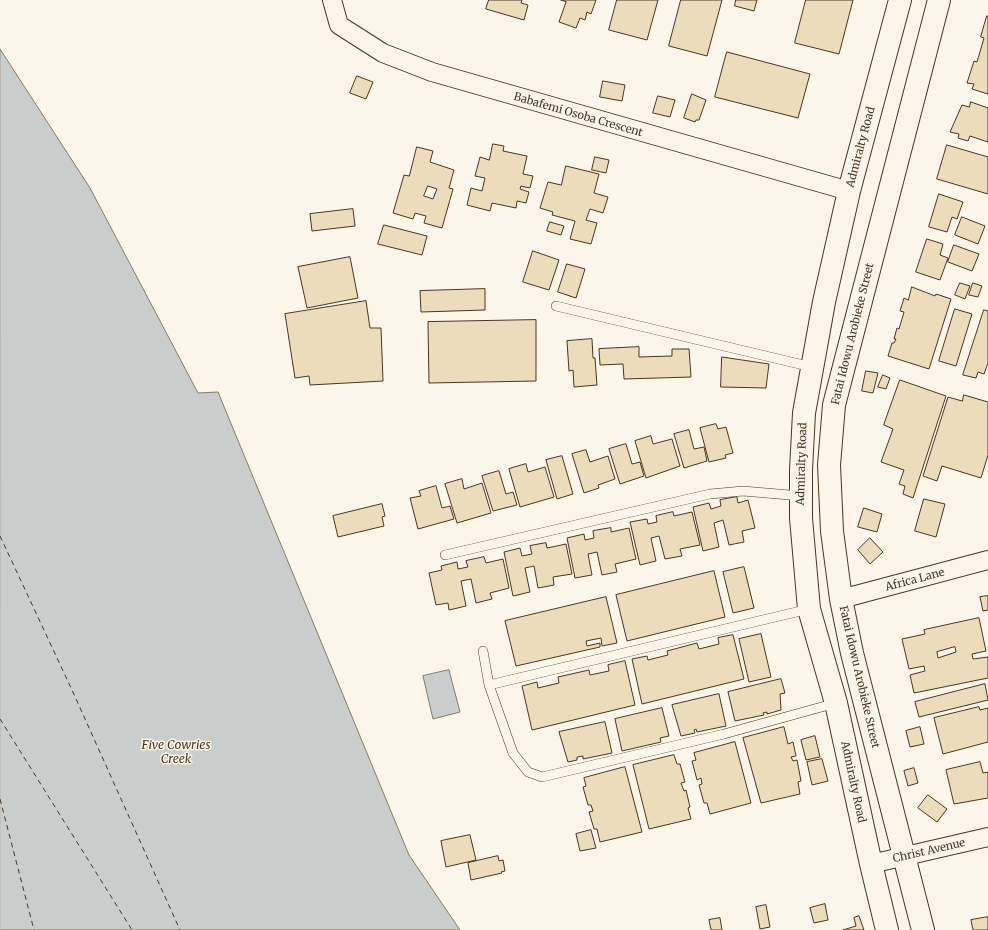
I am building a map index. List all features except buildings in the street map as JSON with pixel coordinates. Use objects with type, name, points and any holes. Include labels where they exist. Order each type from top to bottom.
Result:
[{"type":"street","name":"Babafemi Osoba Crescent","points":[[332,0],[339,25],[383,53],[432,72],[849,191]]},
{"type":"street","name":"Admiralty Road","points":[[887,930],[836,703],[809,609],[801,496],[804,413],[824,302],[849,191],[900,0]]},
{"type":"street","name":"Fatai Idowu Arobieke Street","points":[[923,930],[852,653],[841,599],[832,530],[829,465],[834,405],[939,0]]},
{"type":"street","name":"Africa Lane","points":[[841,599],[988,560]]},
{"type":"street","name":"Christ Avenue","points":[[871,864],[988,837]]},
{"type":"lane","points":[[556,306],[812,367]]},
{"type":"lane","points":[[444,555],[710,494],[743,491],[801,496]]},
{"type":"lane","points":[[489,685],[809,609]]},
{"type":"lane","points":[[483,651],[489,685],[513,753],[528,772],[542,777],[724,734],[836,703]]},
{"type":"water","name":"Five Cowries Creek","points":[[0,49],[90,188],[198,393],[218,392],[409,855],[460,930],[0,930]]},
{"type":"water","points":[[449,670],[460,712],[433,719],[423,676]]},
{"type":"ferry route","points":[[0,536],[72,690],[180,930]]},
{"type":"ferry route","points":[[0,719],[132,930]]},
{"type":"ferry route","points":[[0,799],[34,930]]}]
